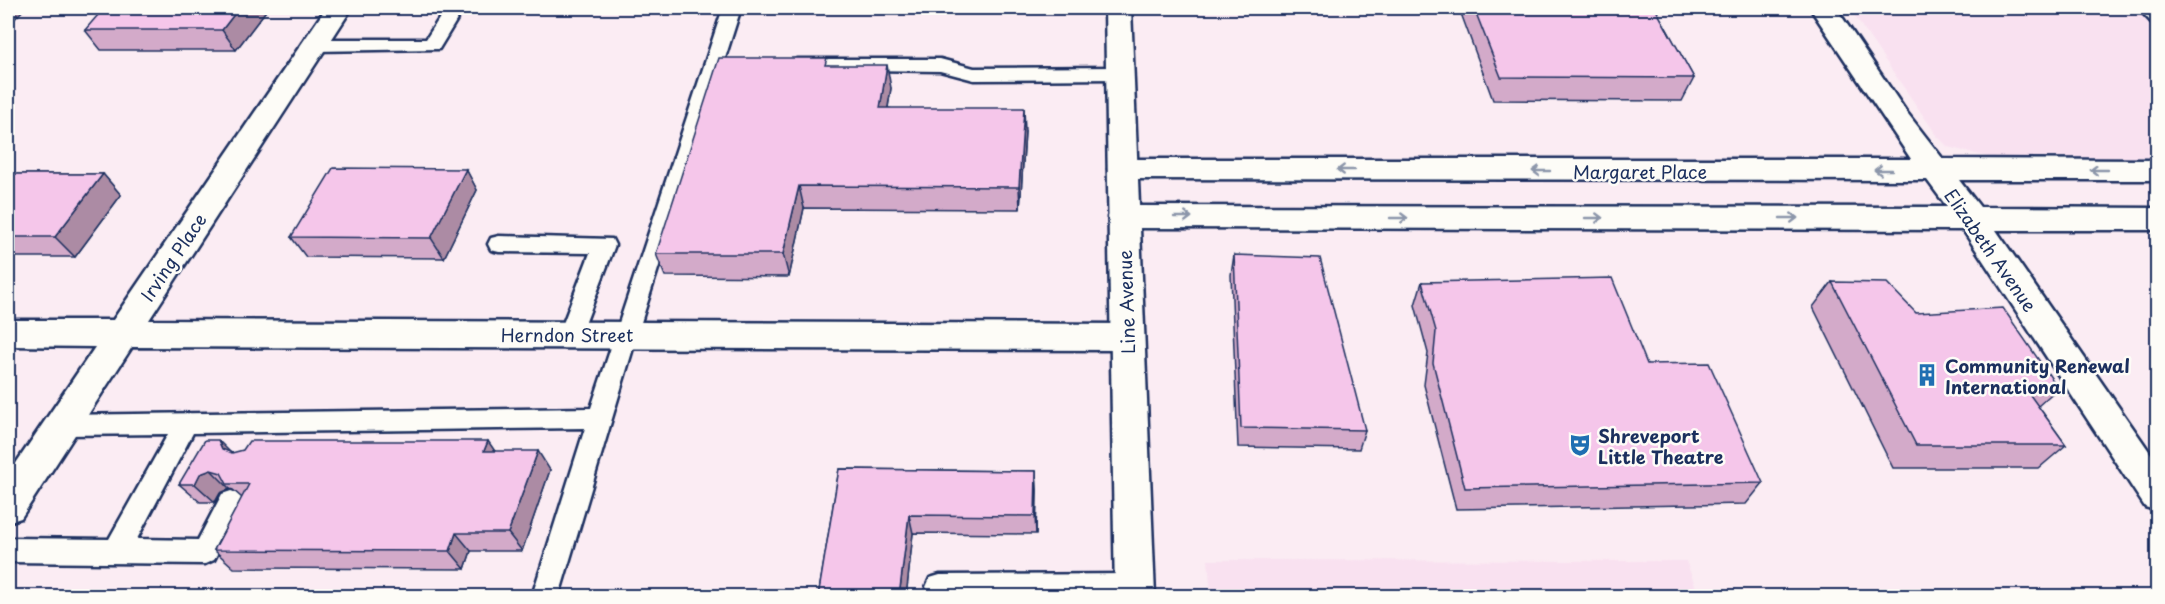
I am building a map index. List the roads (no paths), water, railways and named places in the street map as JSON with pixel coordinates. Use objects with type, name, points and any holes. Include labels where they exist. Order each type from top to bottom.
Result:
[{"type":"street","name":"Irving Place","points":[[8,506],[339,8]]},
{"type":"street","name":"Line Avenue","points":[[1118,8],[1135,591]]},
{"type":"street","name":"Elizabeth Avenue","points":[[1822,8],[1895,117],[1972,219],[2157,495]]},
{"type":"street","name":"Margaret Place","points":[[1123,169],[2157,170]]},
{"type":"street","points":[[1124,217],[2157,219]]},
{"type":"street","name":"Herndon Street","points":[[8,333],[1127,337]]},
{"type":"lane","points":[[314,45],[432,45],[454,8]]},
{"type":"lane","points":[[546,597],[625,335],[732,8]]},
{"type":"lane","points":[[2147,8],[2157,19]]},
{"type":"lane","points":[[713,64],[737,64]]},
{"type":"lane","points":[[785,64],[940,65],[974,74],[1120,73]]},
{"type":"lane","points":[[499,244],[604,245],[571,334]]},
{"type":"lane","points":[[61,425],[600,418]]},
{"type":"lane","points":[[257,450],[272,423]]},
{"type":"lane","points":[[117,550],[186,424]]},
{"type":"lane","points":[[8,550],[205,552],[231,502]]},
{"type":"lane","points":[[940,587],[1135,591]]},
{"type":"place","name":"Community Renewal International","points":[[1927,375]]},
{"type":"place","name":"Shreveport Little Theatre","points":[[1580,445]]}]
